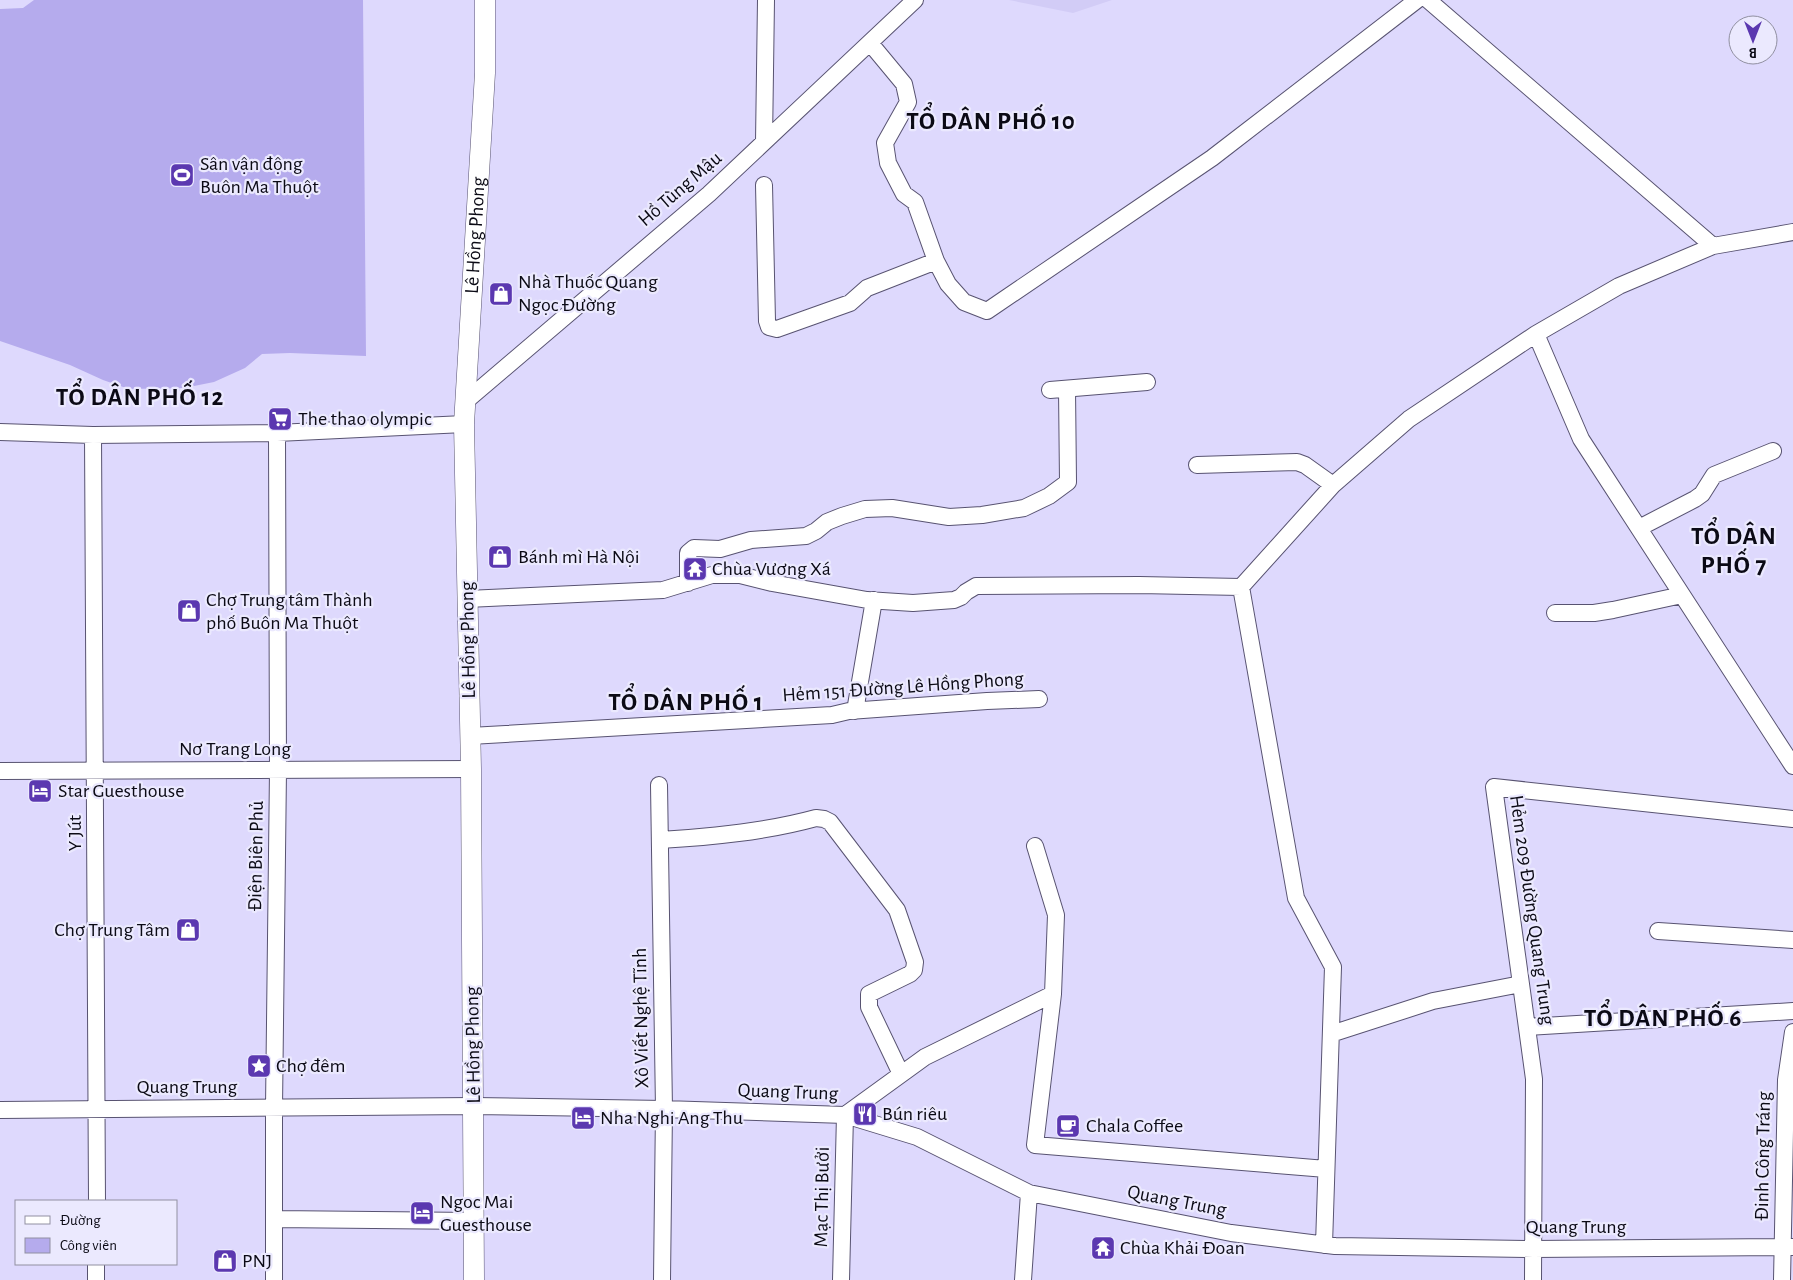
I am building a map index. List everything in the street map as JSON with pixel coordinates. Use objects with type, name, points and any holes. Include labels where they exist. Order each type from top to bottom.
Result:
[{"type":"street","name":"Lê Hồng Phong","points":[[474,1280],[471,769],[464,424],[485,73],[485,0]]},
{"type":"street","points":[[764,142],[766,0]]},
{"type":"street","name":"Hồ Tùng Mậu","points":[[466,401],[709,194],[916,0]]},
{"type":"street","points":[[870,43],[904,84],[908,102],[885,143],[888,163],[904,194],[915,202],[936,261],[948,284],[964,302],[987,311],[1212,158],[1417,0]]},
{"type":"street","points":[[1428,0],[1713,246]]},
{"type":"street","points":[[764,185],[766,321],[769,327],[777,329],[850,303],[867,288],[936,261]]},
{"type":"street","points":[[467,599],[663,590],[712,575],[740,575],[772,583],[874,600],[913,603],[954,600],[976,586],[1139,585],[1241,587],[1333,485],[1408,419],[1536,334],[1619,286],[1713,246],[1793,232]]},
{"type":"street","points":[[1536,334],[1581,439],[1793,766]]},
{"type":"street","points":[[1050,390],[1147,382]]},
{"type":"street","points":[[688,583],[688,553],[694,548],[720,549],[752,540],[806,536],[816,532],[827,522],[866,509],[892,508],[949,517],[982,515],[1024,508],[1049,496],[1068,482],[1066,390]]},
{"type":"street","points":[[0,432],[93,435],[278,433],[464,424]]},
{"type":"street","name":"Điện Biên Phủ","points":[[274,1280],[278,770],[278,433]]},
{"type":"street","name":"Y Jút","points":[[93,435],[97,1200]]},
{"type":"street","points":[[1639,528],[1695,499],[1702,494],[1714,475],[1773,451]]},
{"type":"street","points":[[1197,465],[1297,462],[1305,465],[1333,485]]},
{"type":"street","points":[[1241,587],[1296,898],[1333,967],[1324,1245]]},
{"type":"street","points":[[1555,612],[1613,610],[1682,595]]},
{"type":"street","points":[[855,711],[874,600]]},
{"type":"street","name":"Hẻm 151 Đường Lê Hồng Phong","points":[[470,736],[832,715],[855,711],[1039,699]]},
{"type":"street","name":"Nơ Trang Long","points":[[0,771],[471,769]]},
{"type":"street","name":"Xô Viết Nghệ Tĩnh","points":[[659,786],[664,1109],[662,1280]]},
{"type":"street","name":"Hẻm 209 Đường Quang Trung","points":[[1533,1280],[1534,1079],[1494,787],[1793,819]]},
{"type":"street","points":[[660,840],[716,836],[760,830],[816,818],[830,822],[897,910],[915,962],[914,970],[910,974],[869,994],[868,1001],[869,1007],[901,1074]]},
{"type":"street","points":[[1035,846],[1056,914],[1053,994],[1035,1145],[1326,1169]]},
{"type":"street","points":[[1658,931],[1793,940]]},
{"type":"street","points":[[1331,1034],[1433,1001],[1521,984]]},
{"type":"street","points":[[845,1115],[925,1057],[1053,994]]},
{"type":"street","points":[[1527,1027],[1793,1012]]},
{"type":"street","name":"Đinh Công Tráng","points":[[1782,1280],[1788,1247],[1786,1080],[1793,1032]]},
{"type":"street","name":"Quang Trung","points":[[0,1110],[474,1106],[664,1109],[845,1115],[916,1137],[1030,1193],[1231,1233],[1324,1245],[1533,1249],[1788,1247]]},
{"type":"street","name":"Mạc Thị Bưởi","points":[[842,1280],[845,1115]]},
{"type":"street","points":[[1023,1280],[1030,1193]]},
{"type":"street","points":[[274,1219],[474,1221]]},
{"type":"street","points":[[96,1265],[96,1280]]},
{"type":"shaded area","points":[[1009,0],[1112,0],[1073,13]]},
{"type":"green space","name":"Sân vận động Buôn Ma Thuột","points":[[34,0],[363,0],[366,356],[290,353],[262,354],[245,368],[214,382],[184,388],[129,389],[70,365],[0,341],[0,9],[23,8]]},
{"type":"place","name":"Sân vận động Buôn Ma Thuột","points":[[182,175]]},
{"type":"place","name":"Nhà Thuốc Quang Ngọc Đường","points":[[501,294]]},
{"type":"place","name":"The thao olympic","points":[[280,419]]},
{"type":"place","name":"Bánh mì Hà Nội","points":[[500,557]]},
{"type":"place","name":"Chùa Vương Xá","points":[[695,569]]},
{"type":"place","name":"Chợ Trung tâm Thành phố Buôn Ma Thuột","points":[[189,611]]},
{"type":"place","name":"Star Guesthouse","points":[[40,791]]},
{"type":"place","name":"Chợ Trung Tâm","points":[[188,930]]},
{"type":"place","name":"Chợ đêm","points":[[259,1066]]},
{"type":"place","name":"Bún riêu","points":[[865,1114]]},
{"type":"place","name":"Nha Nghi Ang Thu","points":[[583,1118]]},
{"type":"place","name":"Chala Coffee","points":[[1068,1126]]},
{"type":"place","name":"Ngoc Mai Guesthouse","points":[[422,1213]]},
{"type":"place","name":"Chùa Khải Đoan","points":[[1103,1248]]},
{"type":"place","name":"PNJ","points":[[225,1261]]},
{"type":"district","name":"TỔ DÂN PHỐ 10","points":[[991,121]]},
{"type":"district","name":"TỔ DÂN PHỐ 12","points":[[140,397]]},
{"type":"district","name":"TỔ DÂN PHỐ 7","points":[[1734,550]]},
{"type":"district","name":"TỔ DÂN PHỐ 1","points":[[686,702]]},
{"type":"district","name":"TỔ DÂN PHỐ 6","points":[[1663,1018]]}]
